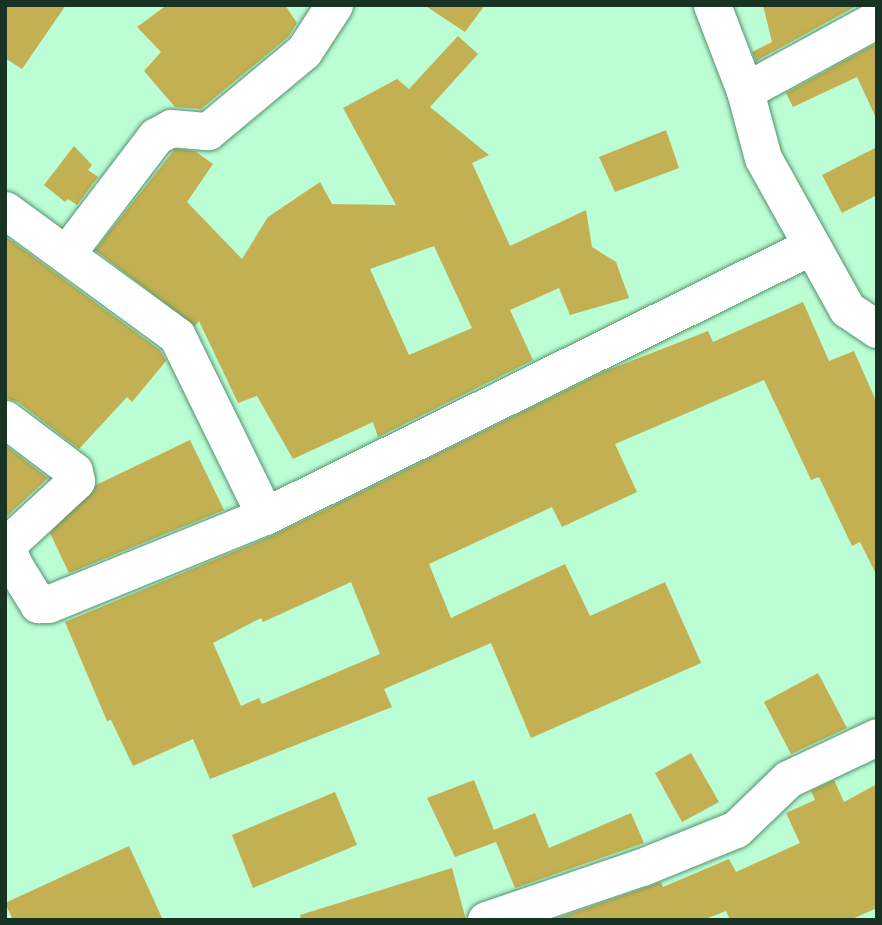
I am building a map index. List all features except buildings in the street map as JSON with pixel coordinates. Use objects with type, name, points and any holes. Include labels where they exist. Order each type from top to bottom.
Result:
[{"type":"street","points":[[66,254],[156,136],[171,128],[208,131],[304,51],[334,5]]},
{"type":"street","points":[[712,5],[745,91],[763,158],[796,210],[809,247],[847,309],[877,330]]},
{"type":"street","points":[[745,91],[877,19]]},
{"type":"street","points":[[5,210],[177,335],[265,516]]},
{"type":"street","points":[[5,419],[60,458],[74,471],[76,481],[11,541],[9,554],[38,604],[66,598],[265,516],[809,247]]},
{"type":"street","points":[[486,920],[642,867],[736,829],[788,779],[877,737]]}]
